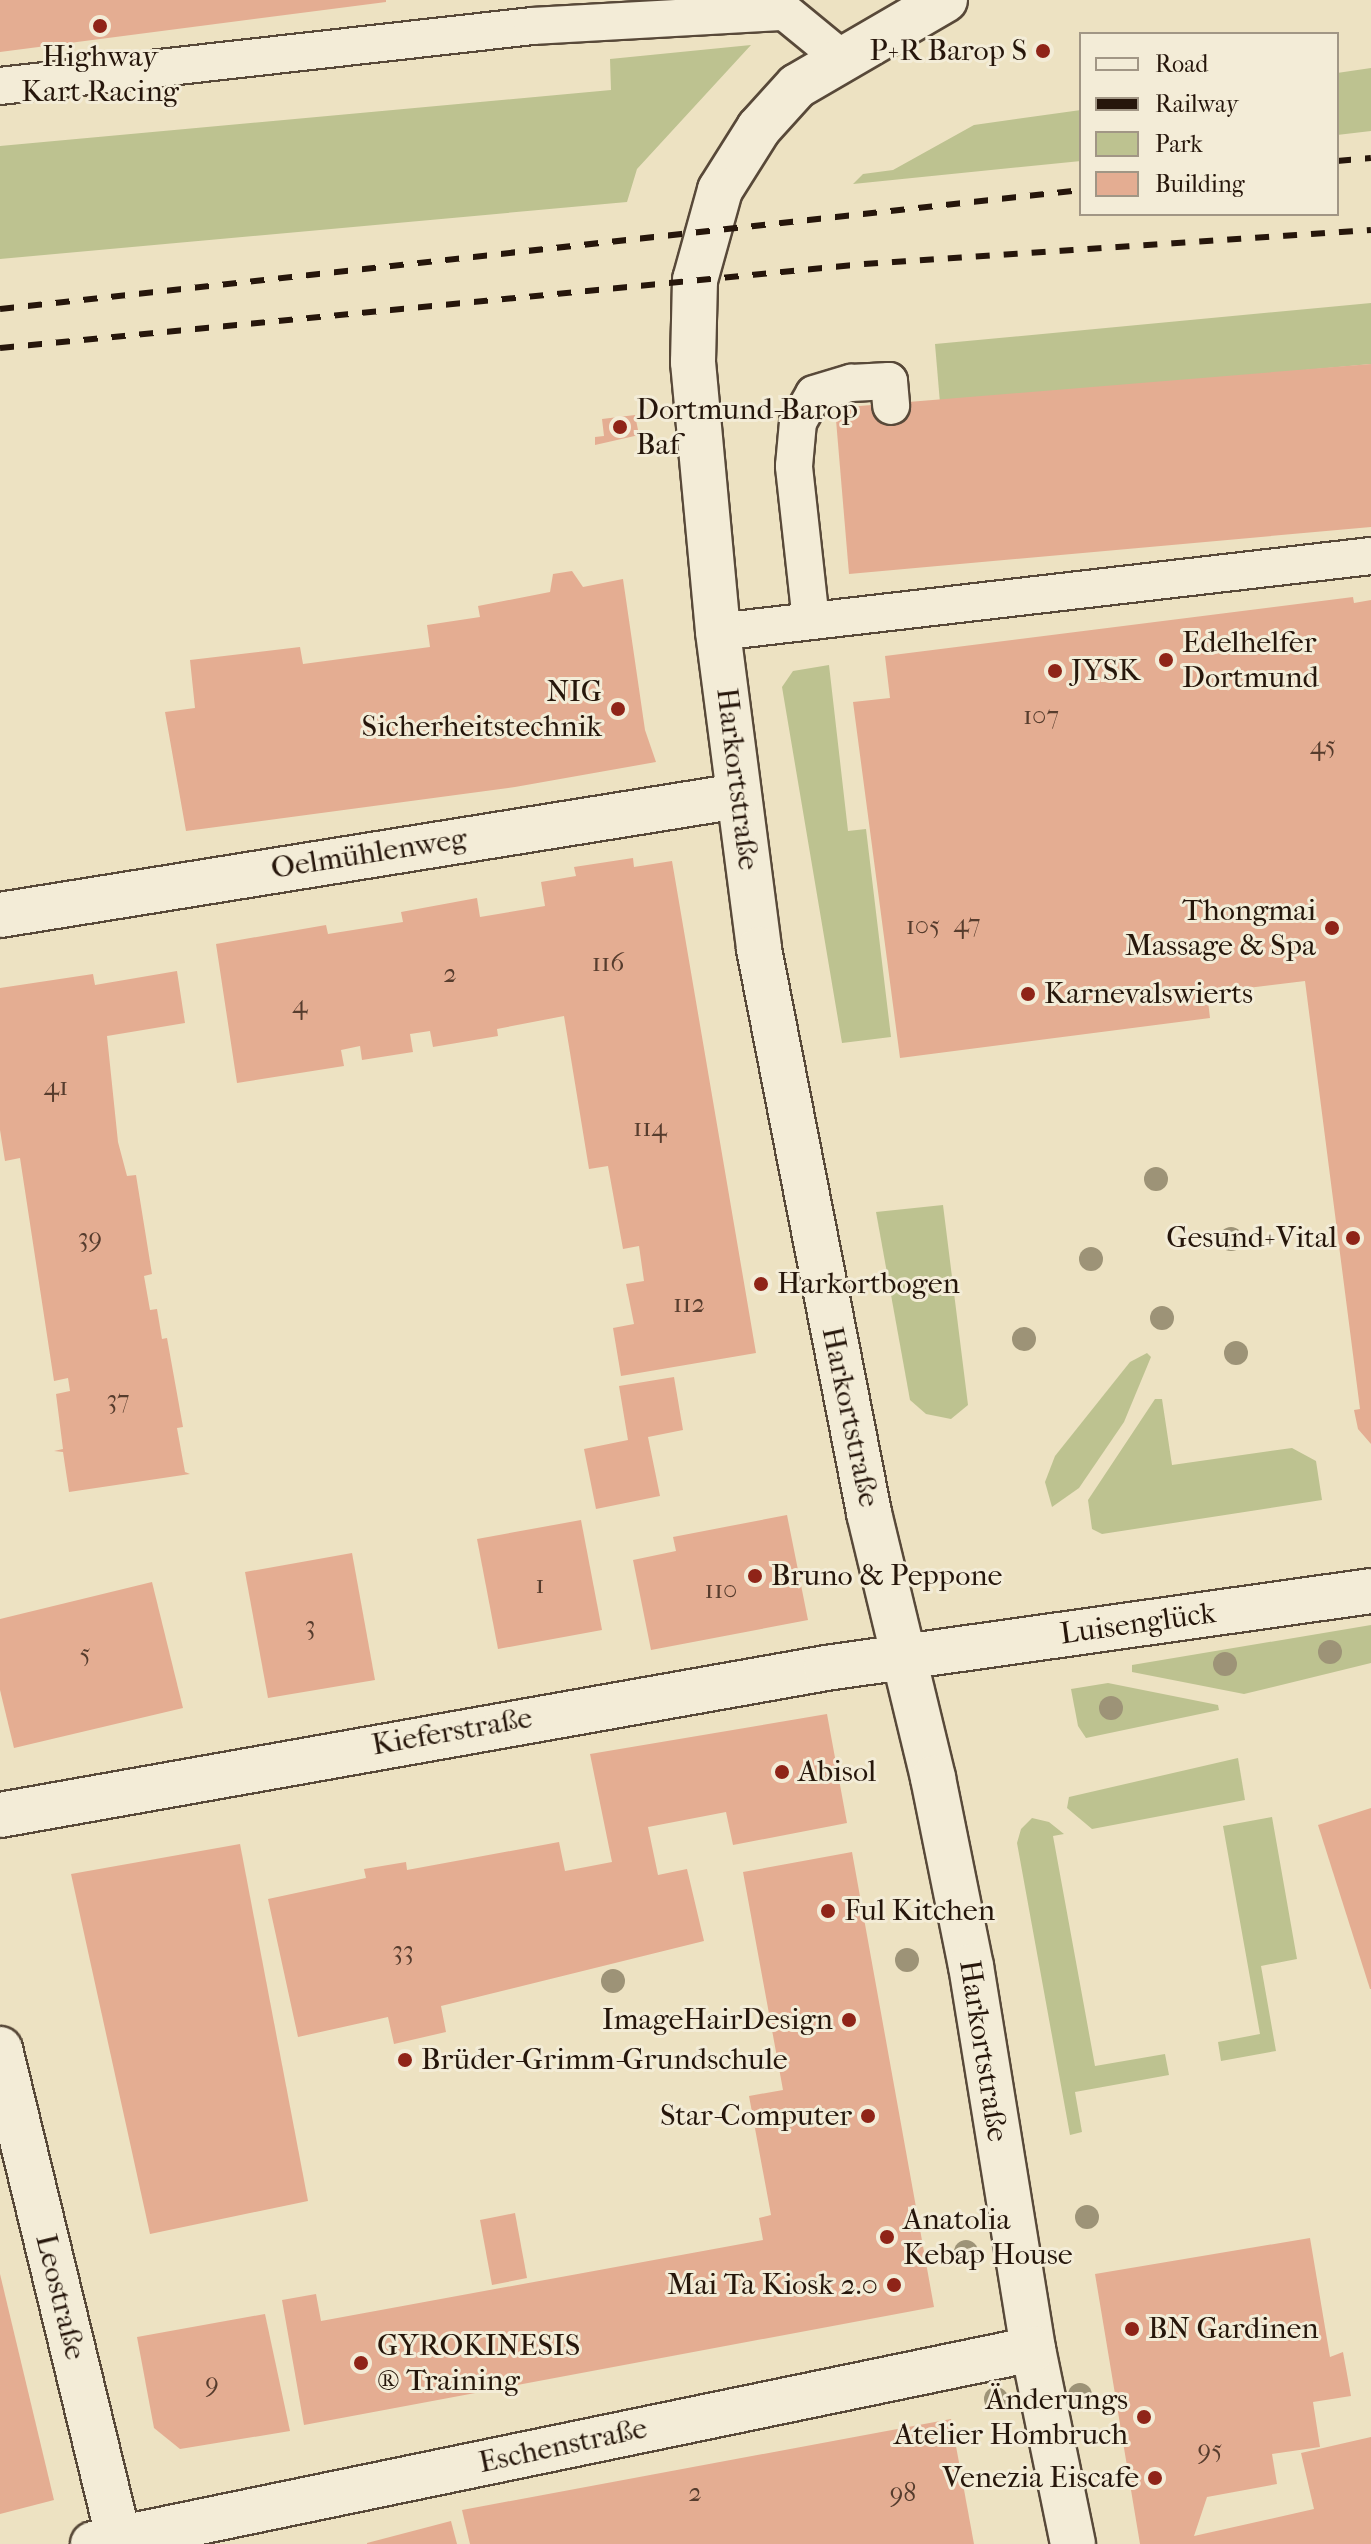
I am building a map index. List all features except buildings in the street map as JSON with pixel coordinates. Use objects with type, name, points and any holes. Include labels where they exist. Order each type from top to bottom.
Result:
[{"type":"street","name":"Harkortstraße","points":[[945,0],[797,86],[759,128],[720,190],[695,280],[693,362],[718,632],[759,949],[869,1513],[906,1659],[971,1966],[1033,2349],[1073,2544]]},
{"type":"street","name":"Oelmühlenweg","points":[[2,915],[738,796]]},
{"type":"street","name":"Luisenglück","points":[[906,1659],[1371,1591]]},
{"type":"street","name":"Kieferstraße","points":[[0,1815],[502,1722],[906,1659]]},
{"type":"street","name":"Leostraße","points":[[0,2049],[111,2542]]},
{"type":"street","name":"Eschenstraße","points":[[111,2542],[1033,2349]]},
{"type":"lane","points":[[0,86],[531,13],[785,12],[841,58]]},
{"type":"lane","points":[[811,621],[794,466],[798,422],[814,394],[851,383],[889,381],[891,406]]},
{"type":"lane","points":[[718,632],[1371,556]]},
{"type":"green space","points":[[751,45],[637,169],[627,202],[0,259],[0,146],[611,90],[610,59]]},
{"type":"green space","points":[[1371,68],[1371,131],[1339,135],[1339,73]]},
{"type":"green space","points":[[1079,110],[1079,161],[853,184],[863,174],[893,170],[974,125]]},
{"type":"green space","points":[[1371,303],[1371,364],[940,403],[935,344]]},
{"type":"green space","points":[[829,665],[848,831],[866,829],[891,1037],[842,1043],[782,687],[793,671]]},
{"type":"green space","points":[[943,1205],[968,1405],[951,1419],[926,1414],[910,1400],[876,1212]]},
{"type":"green space","points":[[1147,1353],[1151,1357],[1124,1422],[1079,1488],[1052,1507],[1045,1482],[1055,1456],[1130,1362]]},
{"type":"green space","points":[[1155,1399],[1162,1399],[1172,1465],[1292,1448],[1316,1461],[1322,1500],[1102,1534],[1092,1529],[1088,1500]]},
{"type":"green space","points":[[1371,1625],[1371,1663],[1244,1694],[1132,1672],[1132,1665]]},
{"type":"green space","points":[[1108,1683],[1218,1705],[1219,1710],[1086,1738],[1078,1726],[1071,1689]]},
{"type":"green space","points":[[1238,1758],[1245,1800],[1092,1829],[1067,1808],[1069,1797]]},
{"type":"green space","points":[[1272,1817],[1297,1959],[1261,1966],[1276,2051],[1221,2061],[1218,2042],[1260,2034],[1223,1826]]},
{"type":"green space","points":[[1032,1818],[1049,1822],[1064,1834],[1053,1836],[1095,2066],[1165,2054],[1169,2075],[1075,2092],[1082,2132],[1070,2135],[1017,1843],[1021,1829]]},
{"type":"railway","points":[[1339,161],[1371,158]]},
{"type":"railway","points":[[0,309],[1079,190]]},
{"type":"railway","points":[[0,348],[864,264],[1371,230]]},
{"type":"place","name":"Highway Kart Racing","points":[[100,26]]},
{"type":"place","name":"P+R Barop S","points":[[1043,51]]},
{"type":"place","name":"Dortmund-Barop Baf","points":[[620,427]]},
{"type":"place","name":"Edelhelfer Dortmund","points":[[1166,660]]},
{"type":"place","name":"JYSK","points":[[1055,671]]},
{"type":"place","name":"NIG Sicherheitstechnik","points":[[618,709]]},
{"type":"place","name":"Thongmai Massage & Spa","points":[[1332,928]]},
{"type":"place","name":"Karnevalswierts","points":[[1028,994]]},
{"type":"place","name":"Gesund+Vital","points":[[1353,1238]]},
{"type":"place","name":"Harkortbogen","points":[[761,1284]]},
{"type":"place","name":"Bruno & Peppone","points":[[755,1576]]},
{"type":"place","name":"Abisol","points":[[782,1772]]},
{"type":"place","name":"Ful Kitchen","points":[[828,1911]]},
{"type":"place","name":"ImageHairDesign","points":[[849,2020]]},
{"type":"place","name":"Brüder-Grimm-Grundschule","points":[[405,2060]]},
{"type":"place","name":"Star-Computer","points":[[868,2116]]},
{"type":"place","name":"Anatolia Kebap House","points":[[887,2237]]},
{"type":"place","name":"Mai Ta Kiosk 2.0","points":[[894,2285]]},
{"type":"place","name":"BN Gardinen","points":[[1132,2329]]},
{"type":"place","name":"GYROKINESIS ® Training","points":[[361,2363]]},
{"type":"place","name":"Änderungs Atelier Hombruch","points":[[1144,2417]]},
{"type":"place","name":"Venezia Eiscafe","points":[[1155,2478]]}]
